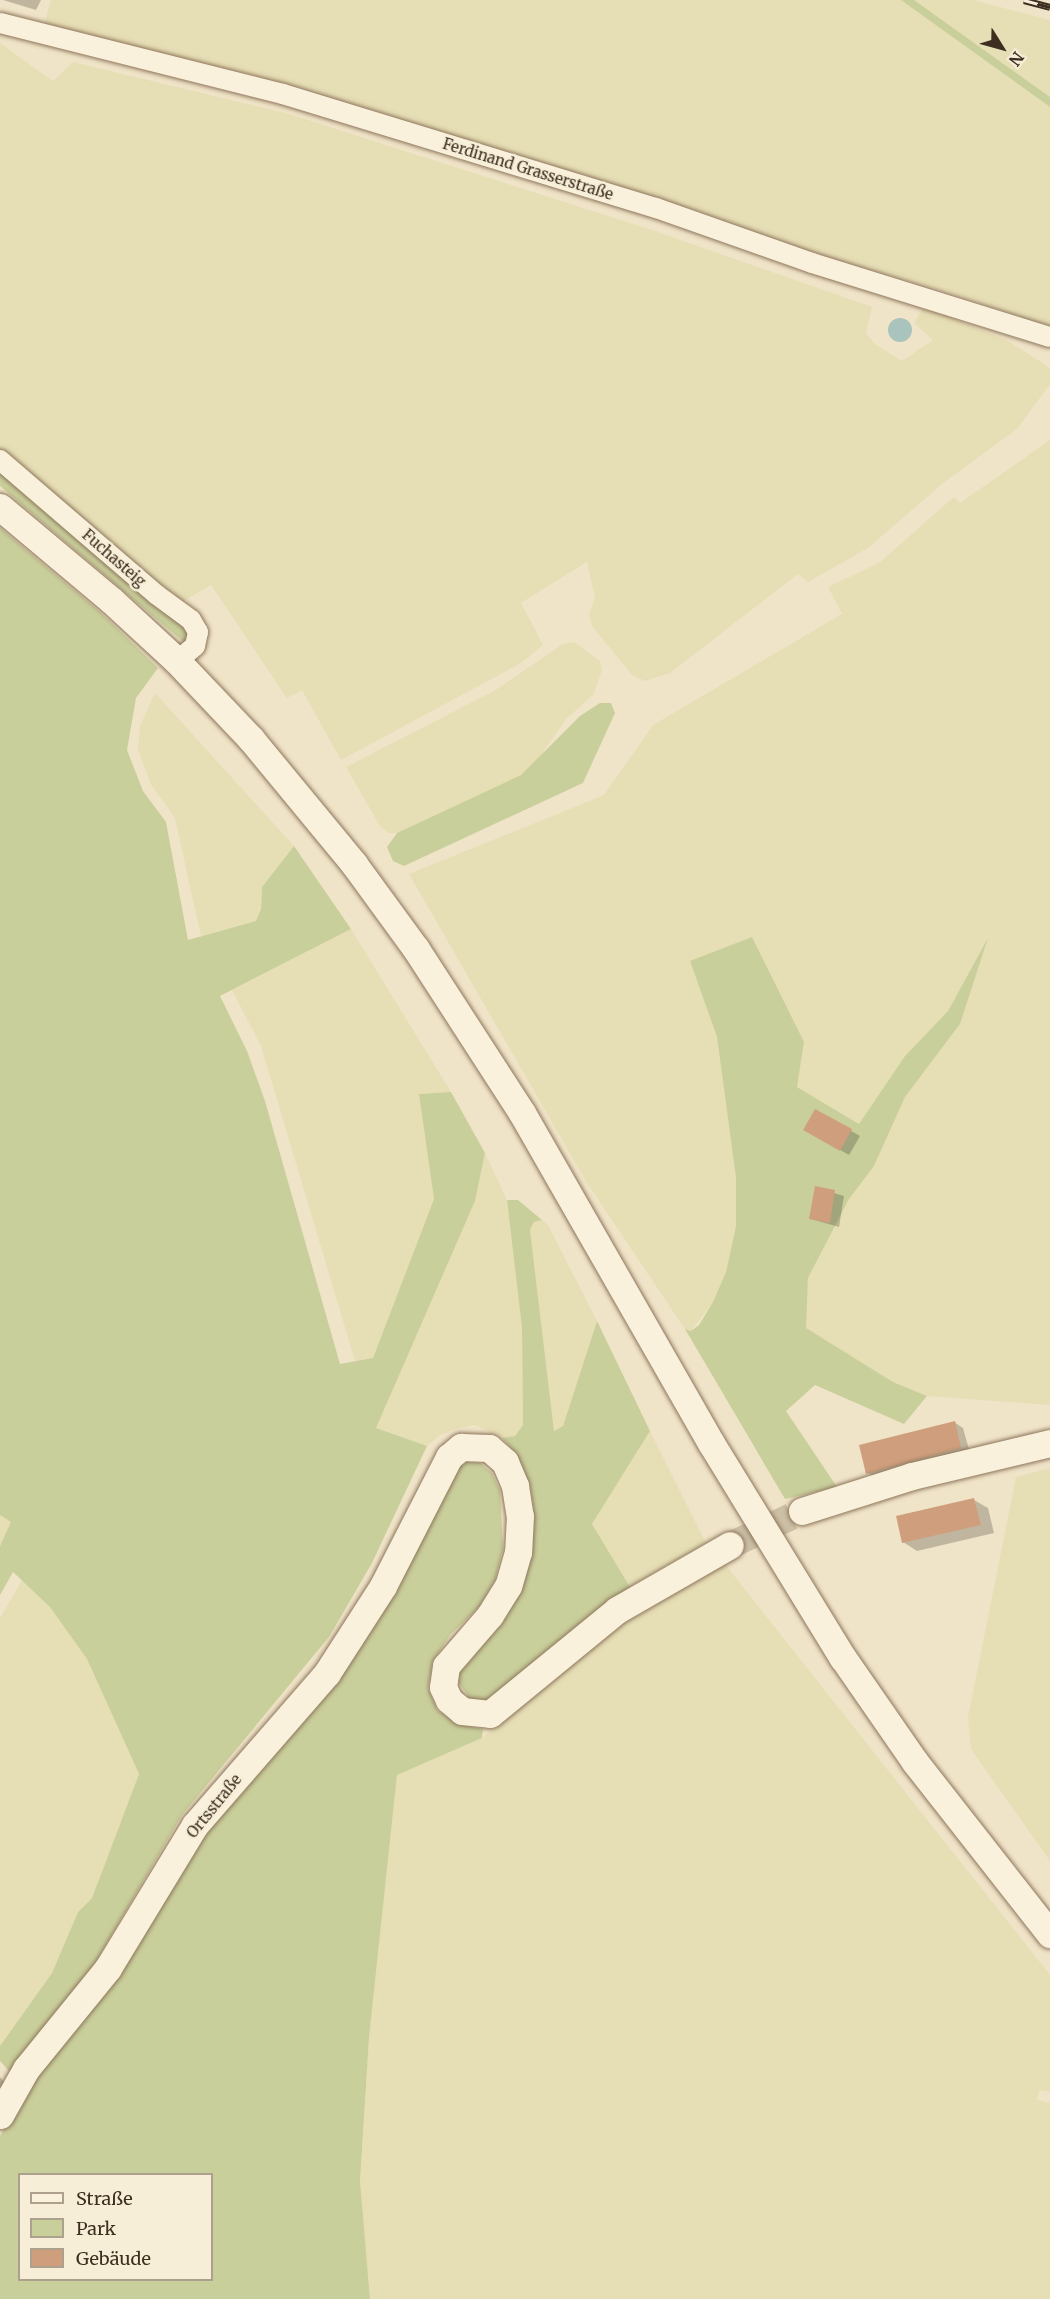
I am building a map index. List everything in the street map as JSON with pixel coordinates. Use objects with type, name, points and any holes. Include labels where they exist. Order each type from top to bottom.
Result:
[{"type":"main road","points":[[0,507],[95,586],[177,661],[298,793],[416,949],[522,1113],[717,1453],[843,1658],[915,1762],[1050,1934]]},
{"type":"main road","points":[[802,1510],[912,1476],[1050,1443]]},
{"type":"main road","name":"Ortsstraße","points":[[0,2115],[26,2069],[108,1968],[195,1825],[327,1673],[383,1586],[449,1457],[461,1447],[489,1448],[505,1462],[515,1485],[520,1516],[518,1552],[508,1586],[490,1615],[446,1666],[443,1687],[449,1700],[462,1711],[490,1714],[617,1610],[730,1545]]},
{"type":"street","name":"Ferdinand Grasserstraße","points":[[0,23],[283,94],[656,208],[812,263],[1050,337]]},
{"type":"street","name":"Fuchasteig","points":[[0,460],[157,595],[191,620],[198,632],[195,646],[177,661]]},
{"type":"shaded area","points":[[51,0],[901,0],[1050,107],[1050,327],[954,294],[44,26]]},
{"type":"shaded area","points":[[914,0],[973,0],[1050,20],[1050,97]]},
{"type":"shaded area","points":[[0,43],[53,81],[73,62],[289,114],[652,230],[872,307],[866,333],[875,344],[902,361],[933,340],[914,323],[924,307],[1006,340],[1046,365],[1050,370],[1050,384],[1017,429],[942,484],[868,548],[808,582],[798,574],[670,673],[645,681],[632,675],[592,626],[589,614],[595,598],[587,562],[521,603],[543,645],[521,663],[341,760],[302,690],[287,698],[211,585],[180,603],[0,451]]},
{"type":"shaded area","points":[[1050,440],[1050,1405],[927,1396],[893,1382],[805,1328],[808,1278],[849,1199],[874,1166],[905,1097],[960,1024],[986,942],[948,1011],[905,1056],[859,1124],[797,1087],[804,1042],[690,961],[717,1037],[736,1178],[736,1226],[726,1272],[713,1302],[691,1331],[685,1329],[587,1183],[409,874],[604,795],[653,725],[842,614],[828,587],[879,563],[954,497],[960,503]]},
{"type":"shaded area","points":[[574,642],[600,661],[602,670],[593,695],[566,719],[536,762],[521,775],[397,833],[388,833],[380,826],[346,767],[494,691],[563,644]]},
{"type":"shaded area","points":[[155,693],[294,846],[262,887],[261,909],[256,921],[201,936],[175,818],[151,785],[138,749],[140,726]]},
{"type":"shaded area","points":[[351,929],[451,1092],[419,1094],[434,1199],[373,1358],[355,1361],[261,1046],[232,990]]},
{"type":"shaded area","points":[[485,1153],[507,1200],[522,1328],[523,1425],[515,1436],[502,1438],[475,1425],[459,1428],[440,1435],[427,1446],[375,1429],[475,1201]]},
{"type":"shaded area","points":[[542,1220],[548,1225],[597,1321],[563,1426],[554,1431],[530,1230],[534,1222]]},
{"type":"shaded area","points":[[650,1431],[706,1543],[630,1587],[592,1524]]},
{"type":"shaded area","points":[[1050,1468],[1050,1861],[971,1749],[968,1717],[1016,1477]]},
{"type":"shaded area","points":[[0,1515],[12,1522],[0,1546]]},
{"type":"shaded area","points":[[724,1563],[1050,1975],[1050,2092],[1039,2090],[1037,2100],[1050,2103],[1050,2299],[370,2299],[360,2182],[369,2038],[397,1775],[482,1738],[625,1622]]},
{"type":"shaded area","points":[[22,1580],[50,1607],[87,1659],[139,1774],[92,1898],[78,1912],[52,1973],[0,2046],[0,1618]]},
{"type":"green space","points":[[901,0],[914,0],[1050,97],[1050,107]]},
{"type":"green space","points":[[0,466],[193,632],[186,644],[0,486]]},
{"type":"green space","points":[[0,528],[100,612],[158,668],[136,698],[127,750],[143,791],[166,822],[188,940],[256,921],[261,909],[262,887],[294,846],[351,929],[220,996],[247,1051],[265,1101],[340,1364],[373,1358],[434,1199],[419,1094],[451,1092],[485,1153],[475,1201],[376,1428],[427,1446],[372,1563],[329,1637],[182,1815],[88,1975],[10,2072],[0,2061],[0,2046],[52,1973],[78,1912],[92,1898],[139,1774],[87,1659],[50,1607],[13,1572],[0,1595],[0,1546],[11,1522],[0,1515]]},
{"type":"green space","points":[[600,703],[611,703],[615,713],[583,783],[404,866],[393,861],[387,847],[397,833],[521,775],[580,716]]},
{"type":"green space","points":[[752,937],[804,1042],[797,1087],[859,1124],[905,1056],[948,1011],[988,938],[960,1024],[905,1097],[874,1166],[849,1199],[808,1278],[806,1328],[893,1382],[927,1396],[904,1424],[815,1385],[786,1411],[837,1487],[785,1499],[685,1329],[691,1331],[699,1325],[713,1302],[726,1272],[736,1226],[736,1178],[717,1037],[690,961]]},
{"type":"green space","points":[[507,1200],[518,1200],[542,1220],[534,1222],[530,1230],[554,1431],[563,1426],[597,1321],[650,1431],[592,1524],[630,1587],[487,1703],[470,1699],[458,1681],[460,1669],[501,1625],[521,1591],[532,1553],[534,1514],[529,1483],[515,1452],[502,1438],[515,1436],[523,1425],[522,1328]]},
{"type":"green space","points":[[468,1462],[480,1463],[492,1473],[500,1491],[503,1549],[495,1580],[480,1606],[450,1635],[433,1661],[428,1688],[437,1710],[457,1724],[483,1729],[482,1738],[397,1775],[369,2038],[360,2181],[370,2299],[0,2299],[0,2136],[37,2071],[205,1833],[313,1711],[357,1652],[395,1590],[456,1468]]},
{"type":"water","points":[[900,318],[908,322],[912,330],[908,338],[900,342],[892,338],[888,330],[892,322]]},
{"type":"building","points":[[815,1109],[852,1129],[840,1151],[803,1130]]},
{"type":"building","points":[[815,1186],[835,1190],[830,1223],[809,1219]]},
{"type":"building","points":[[955,1421],[961,1448],[866,1474],[859,1445]]},
{"type":"building","points":[[974,1498],[981,1525],[902,1543],[896,1516]]},
{"type":"tunnel","points":[[730,1545],[802,1511]]},
{"type":"railway","points":[[1024,0],[1050,7]]}]
